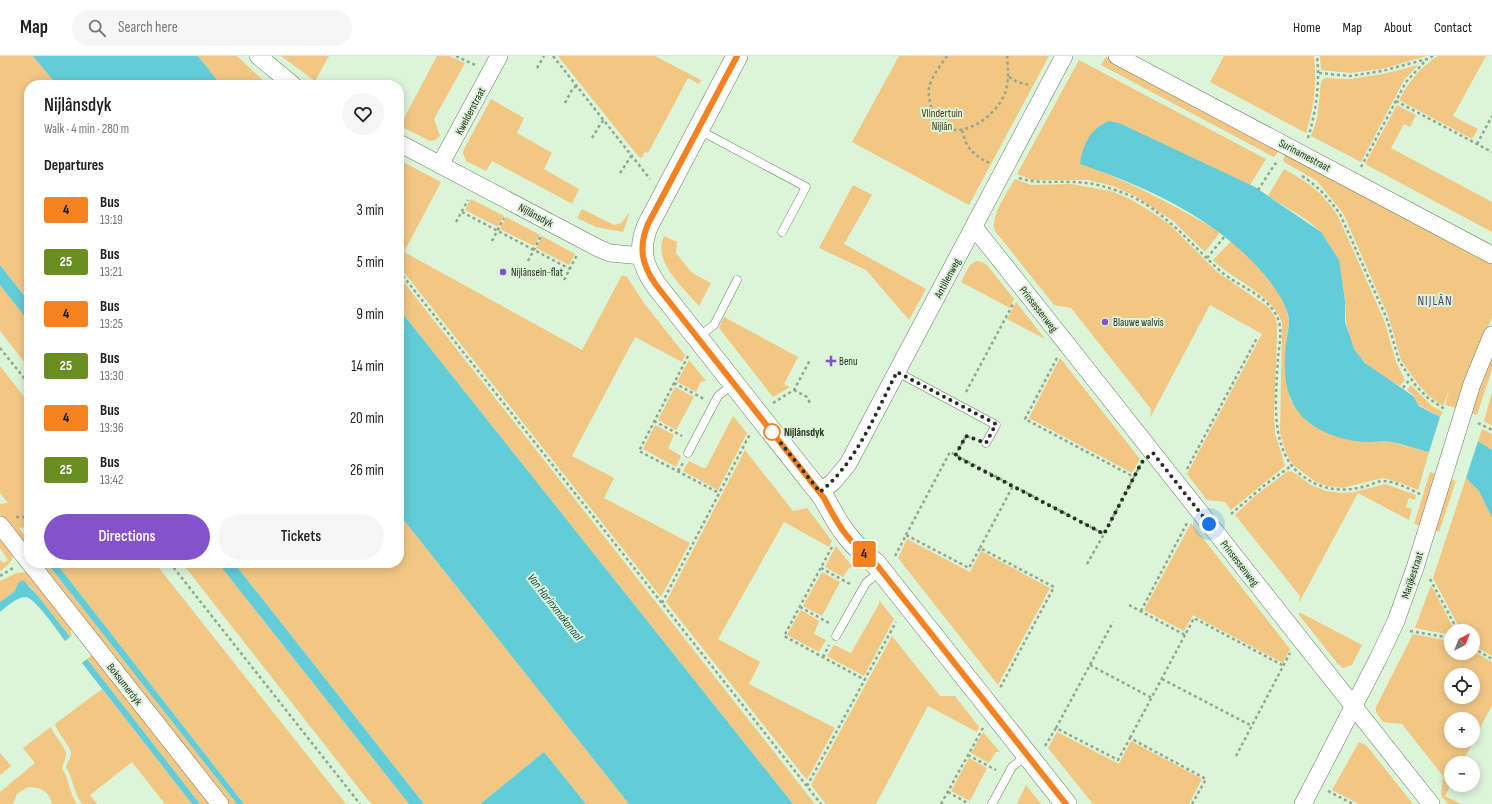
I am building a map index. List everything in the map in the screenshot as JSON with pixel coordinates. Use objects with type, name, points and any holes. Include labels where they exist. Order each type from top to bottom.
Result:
[{"type":"street","points":[[258,56],[287,80]]},
{"type":"street","name":"Kwelderstraat","points":[[440,165],[499,56]]},
{"type":"street","points":[[737,56],[648,224],[642,240],[642,256],[649,276],[694,346],[733,384],[822,495],[839,527],[855,546],[883,564],[1035,751],[1066,804]]},
{"type":"street","name":"Antillenweg","points":[[822,495],[848,464],[1064,56]]},
{"type":"street","name":"Surinamestraat","points":[[1117,56],[1492,255]]},
{"type":"street","name":"Nijlânsdyk","points":[[404,146],[610,253],[642,256]]},
{"type":"street","name":"Prinsessenweg","points":[[974,227],[1431,804]]},
{"type":"street","name":"Marijkestraat","points":[[1303,804],[1388,640],[1406,594],[1472,384],[1492,335]]},
{"type":"street","name":"Boksumerdyk","points":[[0,525],[24,555]]},
{"type":"street","name":"Boksumerdyk","points":[[35,568],[220,804]]},
{"type":"lane","points":[[698,130],[806,187],[782,232]]},
{"type":"lane","points":[[694,346],[714,325],[737,280]]},
{"type":"lane","points":[[897,372],[996,424],[986,443]]},
{"type":"lane","points":[[688,453],[718,396],[733,384]]},
{"type":"lane","points":[[838,632],[866,583],[883,564]]},
{"type":"lane","points":[[992,804],[1012,767],[1035,751]]},
{"type":"path","points":[[537,68],[544,56]]},
{"type":"path","points":[[553,56],[652,181]]},
{"type":"path","points":[[947,56],[936,72],[929,88],[931,105],[940,124],[950,129],[962,130],[973,126],[989,115],[1000,104],[1006,90],[1009,76],[1007,56]]},
{"type":"path","points":[[1307,139],[1314,118],[1319,73],[1317,56]]},
{"type":"path","points":[[1319,73],[1350,76],[1382,71],[1433,56]]},
{"type":"path","points":[[1361,167],[1406,82],[1427,59]]},
{"type":"path","points":[[565,103],[573,88],[577,86]]},
{"type":"path","points":[[1396,101],[1492,152]]},
{"type":"path","points":[[1477,144],[1492,116]]},
{"type":"path","points":[[592,138],[600,123],[604,120]]},
{"type":"path","points":[[962,130],[966,145],[975,155],[991,164]]},
{"type":"path","points":[[620,173],[632,155]]},
{"type":"path","points":[[1258,190],[1277,161],[1283,165]]},
{"type":"path","points":[[1296,172],[1314,183],[1331,200],[1340,214],[1387,319],[1399,361],[1410,379],[1428,398],[1442,409],[1462,417]]},
{"type":"path","points":[[1016,177],[1031,182],[1088,183],[1112,189],[1132,197],[1171,222],[1219,270],[1262,298],[1276,314],[1280,336],[1276,413],[1278,433],[1284,454],[1291,466],[1314,484],[1327,489],[1342,491],[1383,481],[1396,484],[1420,494]]},
{"type":"path","points":[[456,222],[476,184]]},
{"type":"path","points":[[492,241],[512,203]]},
{"type":"path","points":[[462,212],[570,269]]},
{"type":"path","points":[[528,260],[548,222]]},
{"type":"path","points":[[1207,258],[1225,236]]},
{"type":"path","points":[[564,280],[585,241]]},
{"type":"path","points":[[404,277],[821,804]]},
{"type":"path","points":[[966,392],[1015,301]]},
{"type":"path","points":[[1184,475],[1257,338]]},
{"type":"path","points":[[694,346],[639,451],[719,493]]},
{"type":"path","points":[[0,348],[24,378]]},
{"type":"path","points":[[1069,348],[1058,356],[1026,419],[1134,477]]},
{"type":"path","points":[[771,405],[794,390],[810,360]]},
{"type":"path","points":[[1403,388],[1410,379]]},
{"type":"path","points":[[674,383],[714,404]]},
{"type":"path","points":[[794,390],[807,397],[810,403]]},
{"type":"path","points":[[654,422],[694,442]]},
{"type":"path","points":[[1478,423],[1492,430]]},
{"type":"path","points":[[662,603],[751,432]]},
{"type":"path","points":[[955,456],[966,436],[986,443]]},
{"type":"path","points":[[883,564],[896,556],[950,452],[1104,534]]},
{"type":"path","points":[[1088,564],[1142,462],[1153,453]]},
{"type":"path","points":[[1231,514],[1266,484],[1291,466]]},
{"type":"path","points":[[906,535],[969,568],[1013,486]]},
{"type":"path","points":[[1140,611],[1189,520],[1200,512]]},
{"type":"path","points":[[834,543],[784,636],[865,680]]},
{"type":"path","points":[[980,548],[1054,587],[1000,688],[997,690]]},
{"type":"path","points":[[174,568],[360,804]]},
{"type":"path","points":[[821,568],[862,590]]},
{"type":"path","points":[[1429,577],[1454,624]]},
{"type":"path","points":[[1129,605],[1185,635]]},
{"type":"path","points":[[800,607],[838,632]]},
{"type":"path","points":[[807,786],[898,618]]},
{"type":"path","points":[[1056,728],[1118,760],[1194,618],[1284,666],[1236,756]]},
{"type":"path","points":[[1035,751],[1056,728],[1113,622]]},
{"type":"path","points":[[1410,631],[1444,637]]},
{"type":"path","points":[[1480,652],[1492,658]]},
{"type":"path","points":[[1090,665],[1152,698]]},
{"type":"path","points":[[1162,679],[1252,726]]},
{"type":"path","points":[[941,804],[981,729],[985,727]]},
{"type":"path","points":[[1130,738],[1206,779],[1192,804]]},
{"type":"path","points":[[968,755],[1008,776]]},
{"type":"path","points":[[1314,784],[1353,804]]},
{"type":"path","points":[[948,792],[969,804]]},
{"type":"green space","points":[[0,56],[33,56],[53,80],[24,80],[24,296],[0,265]]},
{"type":"green space","points":[[198,56],[237,56],[263,80],[217,80]]},
{"type":"green space","points":[[281,56],[329,56],[316,80]]},
{"type":"green space","points":[[437,56],[449,56],[465,63],[434,119],[440,136],[435,140],[430,141],[404,128],[404,118]]},
{"type":"green space","points":[[558,56],[655,56],[701,80],[699,84],[688,78],[648,153],[645,151],[642,158],[638,156]]},
{"type":"green space","name":"Vlindertuin Nijlân","points":[[899,56],[1049,56],[969,205],[852,142]]},
{"type":"green space","points":[[1224,56],[1314,56],[1314,95],[1306,133],[1210,82]]},
{"type":"green space","points":[[1320,56],[1427,56],[1382,69],[1350,73],[1321,70]]},
{"type":"green space","points":[[1438,56],[1486,56],[1453,116],[1478,129],[1472,139],[1399,100],[1416,75]]},
{"type":"green space","points":[[1106,57],[1280,150],[1274,157],[1101,65]]},
{"type":"green space","points":[[1079,60],[1266,159],[1250,185],[1109,121],[1092,133],[1081,164],[1135,186],[1220,232],[1205,252],[1172,220],[1133,195],[1113,186],[1088,180],[1032,180],[1017,174]]},
{"type":"green space","points":[[1418,65],[1404,80],[1361,162],[1311,136],[1317,119],[1321,82],[1324,78],[1350,79],[1383,74]]},
{"type":"green space","points":[[491,99],[524,118],[517,133],[552,153],[544,169],[579,189],[572,204],[492,161],[486,171],[466,161],[463,153],[464,149]]},
{"type":"green space","points":[[1397,105],[1416,115],[1410,127],[1404,124],[1391,148],[1492,202],[1492,232],[1365,164]]},
{"type":"green space","points":[[1286,153],[1492,263],[1492,318],[1471,365],[1457,408],[1445,405],[1450,388],[1443,406],[1429,396],[1418,384],[1401,360],[1389,318],[1343,213],[1317,181],[1284,162],[1283,160]]},
{"type":"green space","points":[[404,163],[441,182],[404,252]]},
{"type":"green space","points":[[1284,169],[1314,188],[1326,200],[1338,216],[1384,320],[1396,362],[1405,380],[1400,386],[1381,375],[1364,362],[1355,350],[1349,338],[1345,300],[1340,275],[1334,257],[1322,234],[1305,219],[1268,196]]},
{"type":"green space","points":[[1015,179],[1031,185],[1071,184],[1111,191],[1130,199],[1169,224],[1217,272],[1268,307],[1274,315],[1277,324],[1274,413],[1275,433],[1285,466],[1231,510],[1225,502],[1207,500],[1187,474],[1262,334],[1210,305],[1150,418],[1151,409],[1071,308],[1054,305],[995,231],[994,226],[997,212]]},
{"type":"green space","points":[[853,185],[872,195],[844,244],[926,289],[909,320],[866,270],[819,248]]},
{"type":"green space","points":[[471,199],[504,216],[498,227],[465,210]]},
{"type":"green space","points":[[582,209],[614,225],[621,223],[630,212],[623,232],[596,227],[577,218]]},
{"type":"green space","points":[[506,217],[540,235],[534,246],[500,229]]},
{"type":"green space","points":[[542,236],[575,254],[569,265],[536,248]]},
{"type":"green space","points":[[664,236],[677,242],[676,253],[692,273],[711,283],[699,306],[678,283],[666,265],[662,255],[661,246]]},
{"type":"green space","points":[[1231,241],[1255,263],[1279,294],[1286,308],[1289,321],[1286,347],[1290,400],[1307,421],[1368,442],[1390,442],[1429,452],[1418,490],[1383,478],[1342,488],[1327,486],[1316,482],[1293,465],[1286,453],[1280,433],[1282,323],[1277,312],[1270,303],[1213,260]]},
{"type":"green space","points":[[404,252],[582,350],[622,275],[627,277],[644,303],[685,355],[682,362],[635,337],[572,456],[614,478],[604,498],[690,543],[661,597],[404,272]]},
{"type":"green space","points":[[976,261],[987,265],[1014,299],[1010,308],[961,282],[970,265]]},
{"type":"green space","points":[[404,282],[815,804],[793,804],[404,315]]},
{"type":"green space","points":[[0,285],[24,316],[24,362],[0,331]]},
{"type":"green space","points":[[1016,302],[1045,339],[1007,319]]},
{"type":"green space","points":[[724,317],[798,357],[784,384],[790,387],[773,397],[719,328]]},
{"type":"green space","points":[[1492,355],[1492,369],[1477,415],[1471,413]]},
{"type":"green space","points":[[1060,358],[1140,459],[1132,473],[1029,418]]},
{"type":"green space","points":[[689,360],[706,381],[701,382],[696,392],[677,382]]},
{"type":"green space","points":[[0,366],[24,397],[24,527],[19,528],[24,534],[24,545],[0,514],[0,504],[8,503],[0,493]]},
{"type":"green space","points":[[1411,385],[1432,406],[1443,412],[1440,417],[1419,405],[1413,398],[1414,396],[1407,390]]},
{"type":"green space","points":[[675,387],[694,397],[676,430],[658,420]]},
{"type":"green space","points":[[1492,392],[1492,426],[1484,421]]},
{"type":"green space","points":[[733,416],[747,433],[718,490],[683,471],[689,461],[706,468]]},
{"type":"green space","points":[[655,425],[674,435],[668,448],[681,456],[676,467],[643,449]]},
{"type":"green space","points":[[1482,429],[1492,434],[1492,450],[1478,441]]},
{"type":"green space","points":[[745,450],[793,511],[807,508],[832,541],[829,547],[784,522],[718,639],[760,662],[749,684],[835,728],[807,780],[666,602]]},
{"type":"green space","points":[[1288,471],[1293,472],[1311,485],[1326,491],[1342,493],[1354,492],[1385,484],[1416,495],[1415,500],[1409,498],[1406,507],[1412,509],[1409,520],[1358,493],[1299,603],[1300,596],[1235,515],[1255,496]]},
{"type":"green space","points":[[1430,472],[1436,474],[1420,526],[1414,524]]},
{"type":"green space","points":[[1466,478],[1479,491],[1492,518],[1492,656],[1480,649],[1480,624],[1457,624],[1433,578]]},
{"type":"green space","points":[[1450,479],[1456,481],[1439,532],[1434,530]]},
{"type":"green space","points":[[404,520],[629,804],[586,804],[544,752],[480,804],[424,804],[238,568],[404,568]]},
{"type":"green space","points":[[1191,523],[1290,649],[1283,663],[1193,615],[1184,631],[1144,610]]},
{"type":"green space","points":[[0,535],[11,550],[13,558],[7,566],[0,571],[0,560],[4,563],[8,560],[0,548]]},
{"type":"green space","points":[[907,539],[970,572],[981,551],[1050,588],[998,685],[898,558]]},
{"type":"green space","points":[[836,546],[853,567],[849,568],[843,577],[825,567]]},
{"type":"green space","points":[[43,568],[51,568],[237,804],[228,804]]},
{"type":"green space","points":[[60,568],[159,568],[346,804],[244,804]]},
{"type":"green space","points":[[186,568],[222,568],[409,804],[372,804]]},
{"type":"green space","points":[[27,572],[72,629],[70,631],[72,636],[70,637],[29,585],[17,590],[0,602],[0,581],[17,573]]},
{"type":"green space","points":[[822,572],[840,582],[822,616],[803,606]]},
{"type":"green space","points":[[1431,585],[1451,624],[1444,624],[1444,634],[1415,628]]},
{"type":"green space","points":[[879,600],[894,619],[864,676],[827,656],[834,645],[851,653],[879,604]]},
{"type":"green space","points":[[801,610],[819,621],[814,634],[826,640],[819,652],[787,635]]},
{"type":"green space","points":[[1299,612],[1362,645],[1352,665],[1343,668],[1338,664],[1299,615]]},
{"type":"green space","points":[[1413,634],[1444,640],[1444,660],[1480,660],[1480,655],[1492,662],[1492,705],[1480,728],[1480,712],[1444,712],[1444,748],[1470,748],[1466,756],[1444,756],[1444,792],[1447,792],[1445,796],[1461,804],[1448,804],[1441,795],[1443,776],[1402,724],[1383,722],[1376,712],[1376,707]]},
{"type":"green space","points":[[892,636],[940,696],[955,696],[979,727],[977,732],[928,706],[876,804],[826,804],[811,785]]},
{"type":"green space","points":[[94,654],[210,804],[200,804],[87,659]]},
{"type":"green space","points":[[102,689],[192,804],[165,804],[132,762],[90,795],[97,804],[82,804],[76,794],[66,767],[71,756],[71,752],[55,724]]},
{"type":"green space","points":[[51,727],[65,750],[66,756],[62,768],[77,804],[52,804],[47,793],[41,789],[28,787],[17,794],[13,804],[0,804],[0,792],[35,763],[23,748]]},
{"type":"green space","points":[[983,732],[1000,752],[996,752],[989,763],[971,753]]},
{"type":"green space","points":[[1057,732],[1119,764],[1131,741],[1202,779],[1189,804],[1093,804],[1048,748]]},
{"type":"green space","points":[[1359,742],[1366,745],[1413,804],[1359,804],[1332,790]]},
{"type":"green space","points":[[0,753],[11,766],[0,775]]},
{"type":"green space","points":[[969,758],[987,768],[970,801],[951,791]]},
{"type":"green space","points":[[1026,785],[1041,804],[1017,804]]},
{"type":"water","points":[[33,56],[198,56],[217,80],[53,80]]},
{"type":"water","points":[[1109,121],[1119,123],[1255,187],[1321,232],[1339,260],[1345,301],[1345,322],[1354,349],[1365,363],[1413,396],[1419,406],[1440,417],[1429,452],[1391,442],[1361,442],[1336,437],[1314,426],[1299,413],[1289,395],[1285,375],[1285,355],[1289,326],[1288,315],[1282,300],[1273,286],[1252,261],[1231,242],[1184,210],[1133,184],[1080,164],[1083,150],[1088,138],[1097,128]]},
{"type":"water","points":[[0,265],[24,296],[24,316],[0,285]]},
{"type":"water","name":"Van Harinxmakanaal","points":[[404,315],[793,804],[629,804],[404,520]]},
{"type":"water","points":[[1478,441],[1492,450],[1492,518],[1479,491],[1466,478]]},
{"type":"water","points":[[51,568],[60,568],[244,804],[237,804]]},
{"type":"water","points":[[222,568],[238,568],[424,804],[409,804]]},
{"type":"water","points":[[23,580],[38,596],[70,637],[65,641],[40,609],[25,597],[22,597],[12,603],[0,612],[0,602],[15,591],[18,583]]},
{"type":"water","points":[[87,659],[200,804],[192,804],[82,663]]},
{"type":"water","points":[[544,752],[586,804],[480,804]]},
{"type":"bus line","name":"4","points":[[737,56],[648,224],[642,245],[644,266],[649,276],[824,498],[839,527],[855,546],[876,564],[1066,804]]},
{"type":"place","name":"Nijlânsein-flat","points":[[503,272]]},
{"type":"place","name":"Blauwe walvis","points":[[1105,322]]},
{"type":"place","name":"Benu","points":[[831,361]]},
{"type":"place","name":"Nijlânsdyk","points":[[772,432]]},
{"type":"district","name":"NIJLÂN","points":[[1435,300]]},
{"type":"route","points":[[772,432],[820,492],[832,482],[848,464],[897,372],[996,424],[986,443],[966,436],[955,456],[1104,534],[1142,462],[1153,453],[1209,524]]}]
